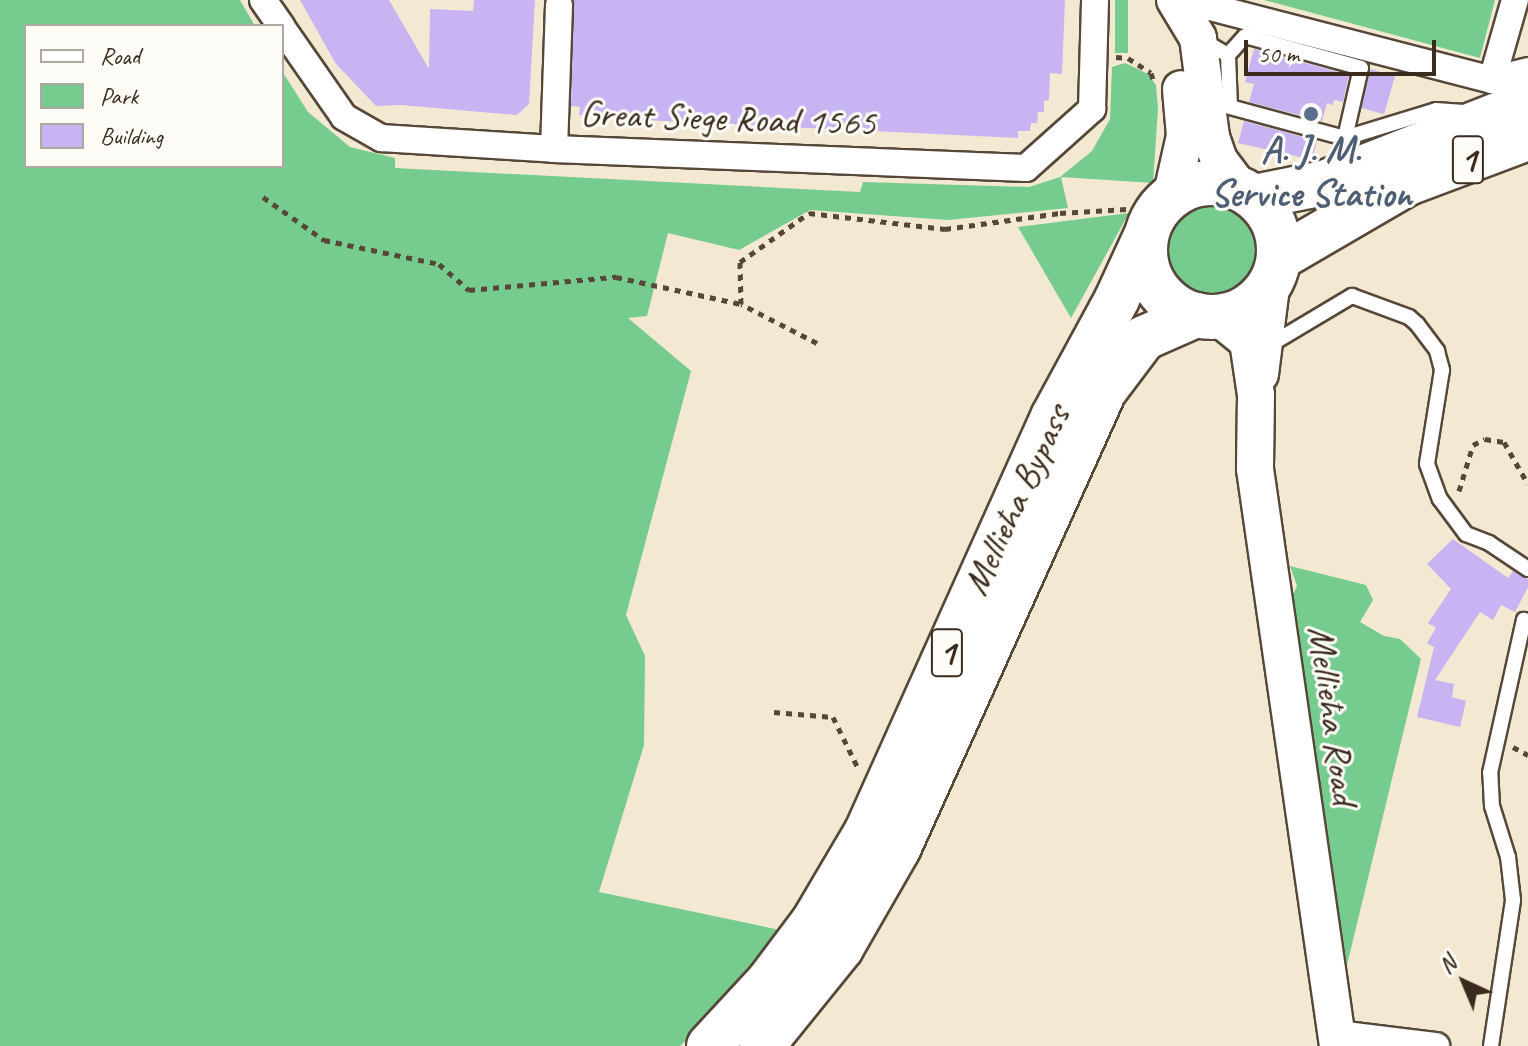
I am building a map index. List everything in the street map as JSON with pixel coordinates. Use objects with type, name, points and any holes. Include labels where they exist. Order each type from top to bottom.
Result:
[{"type":"highway","name":"1","points":[[1247,193],[1324,183],[1510,109]]},
{"type":"highway","name":"1","points":[[1276,268],[1408,183],[1510,109]]},
{"type":"highway","points":[[1219,183],[1247,193],[1270,216],[1277,233],[1276,268],[1259,298],[1236,313],[1207,316],[1170,304],[1154,285],[1146,263],[1159,214],[1195,185],[1219,183]]},
{"type":"highway","name":"Mellieħa Bypass","points":[[709,1046],[769,981],[814,921],[877,808],[1053,417],[1159,214]]},
{"type":"highway","name":"Mellieħa Bypass","points":[[762,1046],[841,948],[898,849],[1104,391],[1144,338],[1207,316]]},
{"type":"main road","points":[[1174,0],[1213,46],[1211,137],[1219,160],[1247,193]]},
{"type":"main road","points":[[1159,214],[1185,136],[1174,0]]},
{"type":"main road","name":"Mellieħa Road","points":[[1276,268],[1256,395],[1255,469],[1338,1040]]},
{"type":"main road","name":"Mellieħa Road","points":[[1207,316],[1248,341],[1256,395]]},
{"type":"street","name":"Great Siege Road 1565","points":[[263,0],[279,24]]},
{"type":"street","name":"Great Siege Road 1565","points":[[284,31],[344,117],[381,138],[554,149],[1026,168],[1092,109],[1095,0]]},
{"type":"street","points":[[1183,0],[1510,109]]},
{"type":"street","points":[[1510,109],[1515,0]]},
{"type":"street","points":[[554,149],[559,5]]},
{"type":"street","points":[[1510,109],[1528,71]]},
{"type":"street","points":[[1338,1040],[1436,1046]]},
{"type":"lane","points":[[1345,138],[1361,68],[1245,36],[1213,46],[1230,107],[1345,138],[1436,110],[1510,109]]},
{"type":"lane","points":[[1264,348],[1352,296],[1409,317],[1437,351],[1442,370],[1427,464],[1440,499],[1461,528],[1528,569]]},
{"type":"lane","points":[[1491,1046],[1513,900],[1508,857],[1492,806],[1490,773],[1527,618]]},
{"type":"path","points":[[1095,54],[1128,58],[1151,73]]},
{"type":"path","points":[[263,197],[324,240],[439,264],[469,290],[616,277],[741,304],[817,343]]},
{"type":"path","points":[[741,304],[740,262],[809,213],[945,229],[1060,213],[1159,214]]},
{"type":"path","points":[[1461,528],[1459,484],[1473,445],[1485,439],[1504,442],[1528,484]]},
{"type":"path","points":[[774,712],[833,717],[859,771],[852,794],[877,808]]},
{"type":"green space","points":[[0,0],[240,0],[254,24],[24,24],[24,168],[284,168],[284,74],[308,112],[350,147],[395,158],[395,168],[860,192],[863,182],[1029,187],[1060,177],[1092,151],[1110,119],[1112,67],[1125,63],[1148,74],[1156,85],[1158,109],[1153,183],[1061,177],[1068,208],[948,220],[810,210],[739,250],[668,233],[647,316],[628,318],[691,371],[626,615],[645,656],[644,745],[599,892],[785,931],[719,1009],[680,1046],[0,1046]]},
{"type":"green space","points":[[1115,0],[1128,0],[1128,53],[1115,53]]},
{"type":"green space","points":[[1264,0],[1495,0],[1480,58]]},
{"type":"green space","points":[[1211,204],[1230,207],[1247,218],[1258,235],[1261,254],[1258,273],[1247,290],[1230,301],[1211,304],[1192,301],[1175,290],[1164,273],[1161,254],[1164,235],[1175,218],[1192,207]]},
{"type":"green space","points":[[1129,213],[1071,318],[1018,227]]},
{"type":"green space","points":[[1290,566],[1366,585],[1373,600],[1360,622],[1384,636],[1400,639],[1421,659],[1347,965],[1291,598],[1297,586]]},
{"type":"building","points":[[300,0],[389,0],[429,69],[430,9],[473,11],[474,0],[535,0],[529,104],[517,115],[401,105],[376,106],[336,64]]},
{"type":"building","points":[[574,0],[1065,0],[1062,74],[1050,73],[1049,100],[1044,101],[1044,112],[1038,112],[1037,123],[1031,123],[1030,131],[1018,131],[1018,138],[642,120],[642,127],[618,126],[618,117],[579,115],[580,107],[571,106]]},
{"type":"building","points":[[1254,49],[1349,75],[1343,102],[1334,100],[1333,105],[1327,103],[1322,121],[1249,102],[1254,84],[1245,82]]},
{"type":"building","points":[[1371,69],[1395,76],[1384,114],[1360,107]]},
{"type":"building","points":[[1244,121],[1317,141],[1312,160],[1238,143]]},
{"type":"building","points":[[1453,539],[1508,578],[1513,571],[1528,579],[1528,587],[1515,612],[1501,605],[1493,620],[1480,612],[1435,680],[1454,684],[1452,697],[1466,701],[1460,727],[1417,717],[1434,647],[1427,643],[1436,628],[1428,623],[1451,589],[1427,564]]},
{"type":"place","name":"A. J. M. Service Station","points":[[1311,114]]}]
